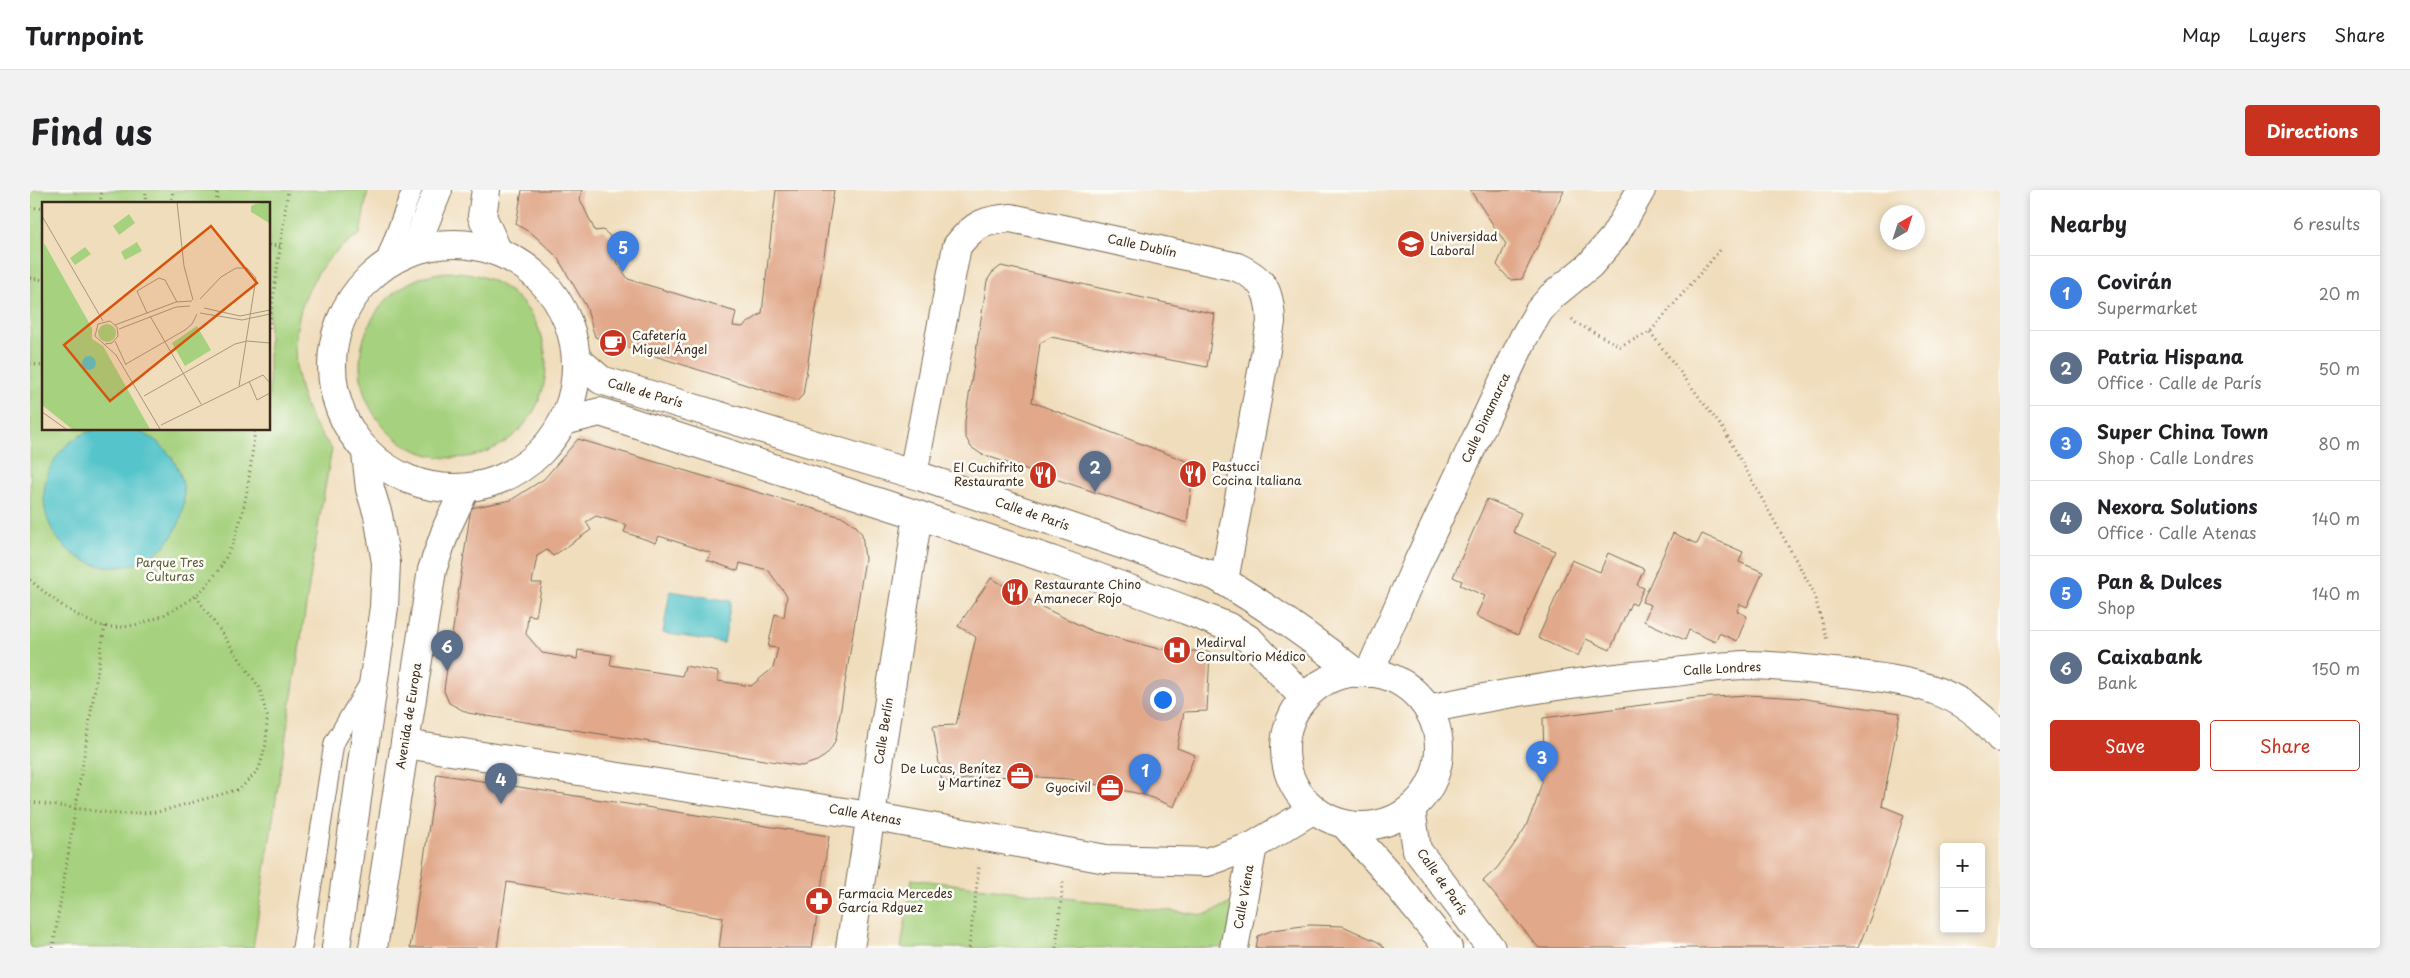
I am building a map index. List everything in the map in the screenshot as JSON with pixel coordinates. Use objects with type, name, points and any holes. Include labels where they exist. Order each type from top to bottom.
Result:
[{"type":"street","points":[[414,250],[438,190]]},
{"type":"street","points":[[486,190],[482,216],[498,252]]},
{"type":"street","name":"Calle Dinamarca","points":[[1362,673],[1417,564],[1524,337],[1540,310],[1552,296],[1590,265],[1614,237],[1641,190]]},
{"type":"street","name":"Calle Dublín","points":[[913,474],[957,246],[967,233],[978,225],[990,219],[1011,218],[1237,267],[1251,274],[1270,298],[1271,322],[1224,582]]},
{"type":"street","points":[[442,244],[470,244],[498,252],[528,269],[553,294],[569,324],[576,358],[574,390],[564,421],[547,447],[524,468],[496,482],[465,489],[429,487],[396,475],[366,453],[345,424],[333,391],[331,355],[339,320],[357,289],[384,265],[414,250],[442,244]]},
{"type":"street","name":"Calle de París","points":[[576,358],[601,380],[913,474],[1052,520],[1153,557],[1215,576],[1253,598],[1362,673]]},
{"type":"street","points":[[564,421],[600,412],[918,515],[1128,588],[1231,628],[1250,640],[1304,698]]},
{"type":"street","points":[[336,948],[384,607],[386,563],[378,515],[370,488],[366,453]]},
{"type":"street","name":"Avenida de Europa","points":[[374,948],[432,570],[447,527],[465,489]]},
{"type":"street","name":"Calle Berlín","points":[[850,948],[918,515]]},
{"type":"street","name":"Calle Londres","points":[[1428,709],[1505,693],[1629,676],[1746,665],[1835,672],[1891,679],[1931,687],[1968,706],[2000,738]]},
{"type":"street","points":[[1362,673],[1386,676],[1403,684],[1417,695],[1428,709],[1436,729],[1439,751],[1436,773],[1426,793],[1411,809],[1391,821],[1368,826],[1344,824],[1328,819],[1314,809],[1296,788],[1290,776],[1285,756],[1288,728],[1293,715],[1304,698],[1319,685],[1336,676],[1362,673]]},
{"type":"street","name":"Calle Atenas","points":[[405,744],[870,816],[1106,859],[1207,862],[1253,846],[1314,809]]},
{"type":"street","name":"Calle de París","points":[[1411,809],[1417,850],[1491,948]]},
{"type":"street","points":[[1344,824],[1386,871],[1448,948]]},
{"type":"street","name":"Calle Viena","points":[[1234,948],[1253,846]]},
{"type":"lane","points":[[384,265],[412,190]]},
{"type":"lane","points":[[302,948],[334,743],[374,676]]},
{"type":"path","points":[[270,314],[288,190]]},
{"type":"path","points":[[270,244],[280,246]]},
{"type":"path","points":[[1552,296],[1576,323],[1620,346],[1650,332],[1722,249]]},
{"type":"path","points":[[1650,332],[1724,430],[1813,591],[1835,672]]},
{"type":"path","points":[[30,580],[75,614],[105,625],[126,627],[167,613],[196,596],[217,572],[230,550],[245,507],[255,430]]},
{"type":"path","points":[[30,802],[118,814],[158,812],[240,789],[259,769],[266,744],[267,716],[259,687],[196,596]]},
{"type":"path","points":[[53,948],[74,808],[105,625]]},
{"type":"path","points":[[969,948],[983,836]]},
{"type":"path","points":[[1056,948],[1066,852]]},
{"type":"green space","name":"Parque Tres Culturas","points":[[30,190],[368,190],[360,234],[338,250],[321,269],[308,291],[300,315],[296,341],[296,367],[301,393],[313,422],[332,449],[320,515],[253,948],[30,948]]},
{"type":"green space","points":[[453,272],[471,274],[488,279],[497,283],[519,299],[535,321],[539,330],[544,347],[546,365],[544,383],[539,400],[535,409],[519,431],[497,447],[488,451],[471,456],[453,458],[435,456],[418,451],[409,447],[387,431],[371,409],[367,400],[362,383],[360,365],[362,347],[367,330],[371,321],[387,299],[409,283],[418,279],[435,274]]},
{"type":"green space","points":[[912,879],[1204,915],[1234,902],[1226,948],[901,948]]},
{"type":"water","points":[[94,430],[134,430],[153,439],[164,447],[172,458],[179,470],[183,483],[183,511],[179,524],[172,536],[164,547],[153,555],[141,562],[128,566],[100,566],[87,562],[75,555],[64,547],[56,536],[49,524],[45,511],[45,483],[49,470],[56,458],[64,447],[87,432]]},
{"type":"water","points":[[670,591],[731,601],[724,643],[663,633]]},
{"type":"building","points":[[522,190],[582,190],[580,199],[595,231],[603,230],[609,235],[612,241],[610,251],[628,279],[736,312],[733,326],[742,327],[762,313],[776,190],[834,190],[803,395],[797,401],[595,337],[586,306],[557,257],[534,235],[516,224]]},
{"type":"building","points":[[1470,190],[1564,190],[1522,279],[1510,280],[1497,265],[1506,244]]},
{"type":"building","points":[[1001,266],[1215,314],[1207,367],[1051,337],[1040,343],[1032,402],[1194,464],[1187,523],[981,454],[971,447],[965,436],[965,421],[987,281],[992,273]]},
{"type":"building","points":[[578,439],[845,518],[856,526],[862,534],[865,559],[836,739],[825,756],[802,766],[468,713],[449,703],[444,691],[445,682],[471,508],[511,500],[544,479]],"holes":[[[596,516],[627,525],[624,532],[656,543],[659,536],[711,553],[707,560],[738,571],[740,563],[768,570],[787,596],[784,617],[775,614],[768,647],[778,648],[773,668],[751,686],[718,681],[718,672],[685,666],[682,676],[610,665],[612,655],[578,650],[577,659],[542,653],[526,634],[528,615],[536,616],[542,583],[532,583],[537,556],[547,550],[553,556],[591,530],[586,522]]]},
{"type":"building","points":[[1487,499],[1521,513],[1513,532],[1555,551],[1518,635],[1476,616],[1485,596],[1460,585],[1462,581],[1453,577]]},
{"type":"building","points":[[1673,533],[1697,544],[1702,534],[1743,552],[1739,562],[1763,572],[1747,607],[1740,604],[1737,611],[1747,616],[1737,641],[1719,633],[1715,642],[1689,630],[1685,640],[1644,621],[1651,605],[1642,602]]},
{"type":"building","points":[[1608,553],[1644,569],[1637,585],[1644,588],[1636,605],[1631,603],[1610,650],[1586,639],[1578,656],[1538,638],[1572,560],[1600,572]]},
{"type":"building","points":[[991,578],[1038,605],[1094,632],[1159,649],[1210,652],[1207,711],[1184,712],[1177,748],[1195,755],[1174,807],[1145,795],[1070,779],[1020,776],[984,777],[942,782],[933,726],[956,725],[976,637],[958,626]]},
{"type":"building","points":[[1748,695],[1799,698],[1900,713],[1882,806],[1904,815],[1876,904],[1858,948],[1539,948],[1483,881],[1497,868],[1511,849],[1525,828],[1535,805],[1542,782],[1544,759],[1543,718],[1696,698]]},
{"type":"building","points":[[437,774],[829,836],[812,948],[719,948],[723,917],[507,882],[497,948],[410,948]]},
{"type":"building","points":[[1310,925],[1343,926],[1378,942],[1385,948],[1256,948],[1258,936],[1273,930]]},
{"type":"place","name":"Universidad Laboral","points":[[1411,244]]},
{"type":"place","name":"Pan & Dulces","points":[[623,272]]},
{"type":"place","name":"Cafetería Miguel Ángel","points":[[613,343]]},
{"type":"place","name":"Pastucci Cocina Italiana","points":[[1193,474]]},
{"type":"place","name":"El Cuchifrito Restaurante","points":[[1043,475]]},
{"type":"place","name":"Patria Hispana","points":[[1095,492]]},
{"type":"place","name":"Restaurante Chino Amanecer Rojo","points":[[1015,592]]},
{"type":"place","name":"Medirval Consultorio Médico","points":[[1177,650]]},
{"type":"place","name":"Caixabank","points":[[447,671]]},
{"type":"place","name":"De Lucas, Benítez y Martínez","points":[[1020,776]]},
{"type":"place","name":"Super China Town","points":[[1542,782]]},
{"type":"place","name":"Gyocivil","points":[[1110,788]]},
{"type":"place","name":"Covirán","points":[[1145,795]]},
{"type":"place","name":"Nexora Solutions","points":[[501,804]]},
{"type":"place","name":"Farmacia Mercedes García Rdguez","points":[[819,901]]}]
